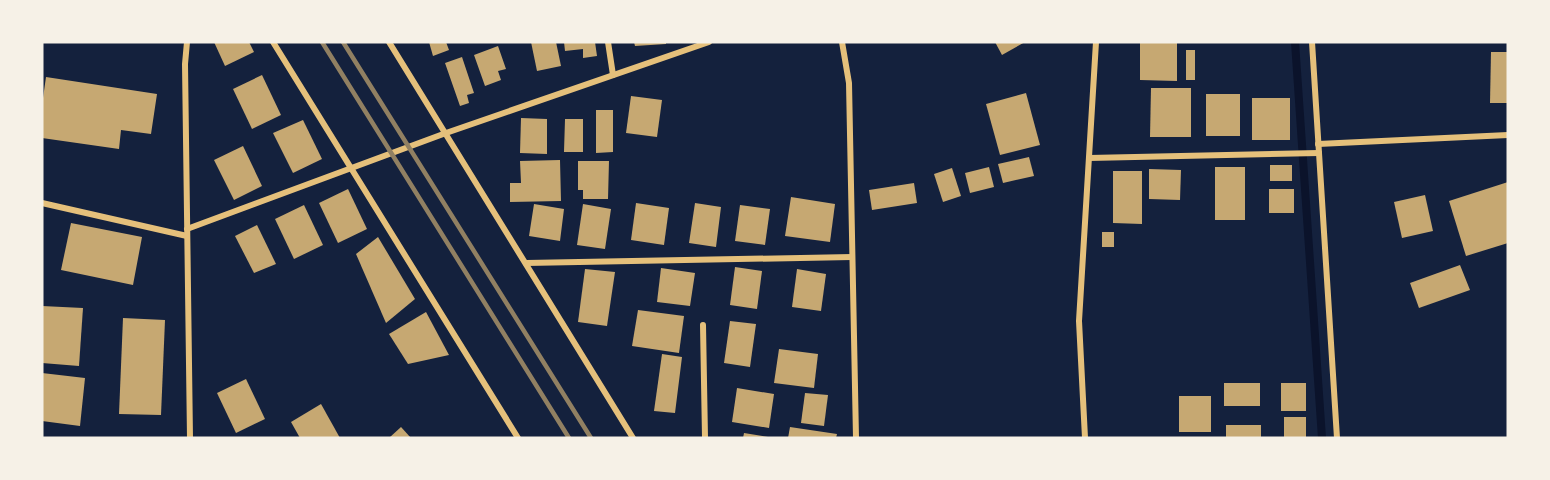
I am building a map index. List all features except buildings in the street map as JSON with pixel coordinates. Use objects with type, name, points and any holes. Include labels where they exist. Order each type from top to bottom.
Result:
[{"type":"street","points":[[187,42],[185,64],[190,438]]},
{"type":"street","points":[[273,42],[518,438]]},
{"type":"street","points":[[389,42],[633,438]]},
{"type":"street","points":[[608,42],[613,75]]},
{"type":"street","points":[[42,203],[187,232],[446,134],[709,42]]},
{"type":"street","points":[[842,42],[849,83],[856,438]]},
{"type":"street","points":[[1085,438],[1079,321],[1096,42]]},
{"type":"street","points":[[1312,42],[1337,438]]},
{"type":"street","points":[[1318,144],[1508,135]]},
{"type":"street","points":[[1089,158],[1319,153]]},
{"type":"street","points":[[526,263],[852,257]]},
{"type":"street","points":[[703,325],[705,438]]},
{"type":"waterway","points":[[1295,42],[1322,438]]},
{"type":"railway","points":[[322,42],[569,438]]},
{"type":"railway","points":[[343,42],[591,438]]}]
